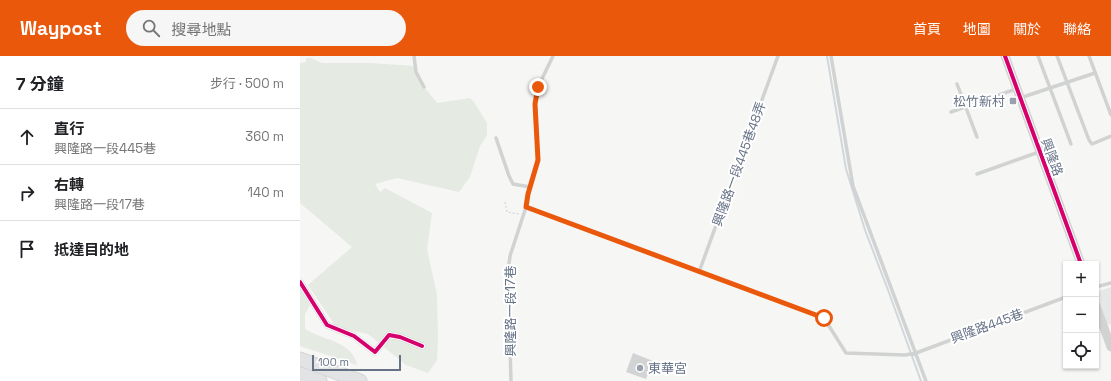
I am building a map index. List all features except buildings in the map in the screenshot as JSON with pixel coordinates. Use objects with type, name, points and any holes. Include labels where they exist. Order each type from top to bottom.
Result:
[{"type":"highway","points":[[300,359],[360,381]]},
{"type":"highway","points":[[300,374],[320,381]]},
{"type":"street","name":"興隆路","points":[[1005,56],[1080,261]]},
{"type":"street","points":[[300,282],[327,325],[354,336],[375,352],[389,335],[400,337],[422,346]]},
{"type":"street","points":[[1099,314],[1111,348]]},
{"type":"lane","points":[[414,56],[416,72],[424,87]]},
{"type":"lane","name":"興隆路一段17巷","points":[[511,381],[508,271],[510,256],[524,214],[538,160],[535,104],[538,87],[553,56]]},
{"type":"lane","name":"興隆路一段445巷48弄","points":[[699,272],[778,56]]},
{"type":"lane","points":[[831,56],[853,186],[926,381]]},
{"type":"lane","points":[[1038,56],[1071,144]]},
{"type":"lane","points":[[1056,56],[1089,140],[1092,144],[1111,136]]},
{"type":"lane","points":[[1089,56],[1111,115]]},
{"type":"lane","points":[[1020,98],[1095,73]]},
{"type":"lane","points":[[957,84],[977,137]]},
{"type":"lane","points":[[951,112],[1017,88]]},
{"type":"lane","points":[[496,138],[513,184],[530,187]]},
{"type":"lane","points":[[977,174],[1040,152]]},
{"type":"lane","points":[[526,207],[699,272]]},
{"type":"lane","name":"興隆路445巷","points":[[699,272],[824,318],[846,353],[915,353],[1063,298]]},
{"type":"lane","points":[[1099,286],[1111,283]]},
{"type":"path","points":[[505,202],[507,212],[524,214]]},
{"type":"shaded area","points":[[306,58],[311,58],[322,63],[370,63],[415,66],[417,78],[437,103],[470,98],[487,123],[487,135],[480,146],[470,177],[459,192],[397,178],[375,184],[380,192],[385,188],[432,213],[427,249],[437,295],[438,337],[437,360],[428,373],[406,365],[368,334],[337,328],[308,285],[352,247],[300,203],[300,63],[306,62]]},
{"type":"shaded area","points":[[300,284],[310,305],[305,314],[305,329],[343,346],[350,351],[357,365],[300,346]]},
{"type":"shaded area","points":[[1111,287],[1111,324],[1107,325],[1099,304],[1099,291]]},
{"type":"waterway","points":[[827,56],[846,169],[865,230],[921,381]]},
{"type":"cycle path","points":[[1005,56],[1080,261]]},
{"type":"cycle path","points":[[300,282],[327,325],[354,336],[375,352],[389,335],[400,337],[422,346]]},
{"type":"place","name":"松竹新村","points":[[1013,101]]},
{"type":"place","name":"東華宮","points":[[640,368]]},
{"type":"route","points":[[538,87],[535,104],[538,160],[528,194],[526,207],[824,318]]}]
